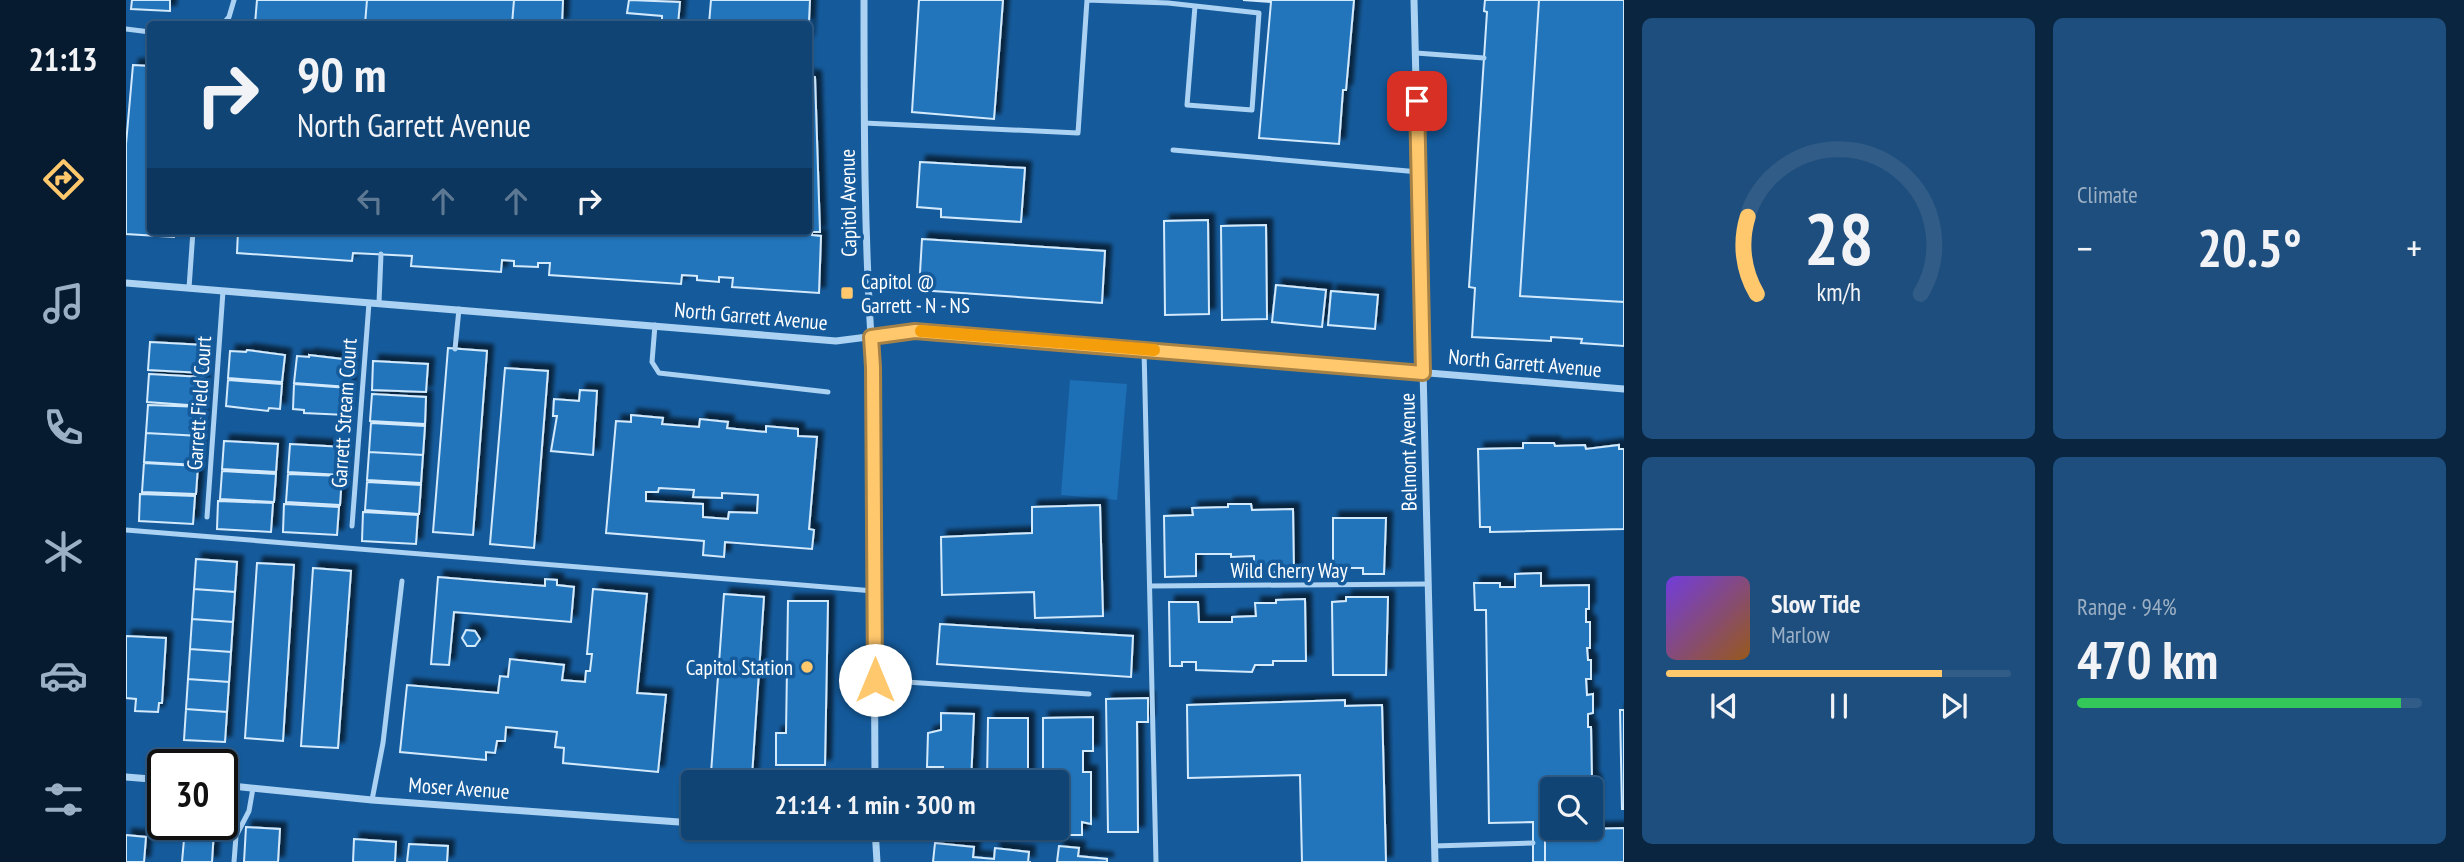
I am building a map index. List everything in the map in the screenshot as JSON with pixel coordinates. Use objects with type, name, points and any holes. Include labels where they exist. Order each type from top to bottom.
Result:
[{"type":"street","name":"Capitol Avenue","points":[[864,0],[866,242],[871,337],[875,770]]},
{"type":"street","name":"Belmont Avenue","points":[[1415,0],[1435,862]]},
{"type":"street","name":"North Garrett Avenue","points":[[126,283],[836,341],[915,331],[1624,389]]},
{"type":"street","points":[[126,777],[147,779]]},
{"type":"street","name":"Moser Avenue","points":[[238,787],[372,800],[681,822]]},
{"type":"street","points":[[876,840],[877,862]]},
{"type":"lane","points":[[226,21],[234,0]]},
{"type":"lane","points":[[864,122],[1078,133],[1087,0],[1195,6],[1259,13],[1252,110],[1187,105],[1195,6]]},
{"type":"lane","points":[[126,29],[147,32]]},
{"type":"lane","points":[[1416,53],[1484,58]]},
{"type":"lane","points":[[1173,150],[1419,172]]},
{"type":"lane","points":[[189,288],[193,235]]},
{"type":"lane","points":[[379,303],[381,254]]},
{"type":"lane","name":"Garrett Field Court","points":[[207,517],[223,291]]},
{"type":"lane","name":"Garrett Stream Court","points":[[352,526],[369,303]]},
{"type":"lane","points":[[455,349],[459,309]]},
{"type":"lane","points":[[655,325],[652,362],[659,373],[828,392]]},
{"type":"lane","points":[[1144,349],[1156,862]]},
{"type":"lane","points":[[126,530],[874,591]]},
{"type":"lane","points":[[372,800],[383,743],[402,581]]},
{"type":"lane","name":"Wild Cherry Way","points":[[1150,586],[1429,584]]},
{"type":"lane","points":[[875,680],[1089,694]]},
{"type":"lane","points":[[234,862],[236,836],[249,811],[253,788]]},
{"type":"lane","points":[[1434,846],[1533,844]]},
{"type":"shaded area","points":[[1070,380],[1127,384],[1117,500],[1061,495]]},
{"type":"building","points":[[132,0],[170,0],[170,11],[131,9]]},
{"type":"building","points":[[257,0],[367,0],[365,21],[255,21]]},
{"type":"building","points":[[367,0],[514,0],[512,21],[365,21]]},
{"type":"building","points":[[514,0],[563,0],[562,21],[512,21]]},
{"type":"building","points":[[629,0],[680,2],[678,21],[662,21],[662,16],[627,13]]},
{"type":"building","points":[[711,0],[810,0],[809,21],[709,21]]},
{"type":"building","points":[[919,0],[1003,0],[994,119],[912,112]]},
{"type":"building","points":[[1243,0],[1354,0],[1339,144],[1259,138],[1271,2]]},
{"type":"building","points":[[1485,0],[1539,0],[1520,296],[1624,302],[1624,346],[1581,343],[1582,339],[1551,337],[1551,341],[1472,337],[1475,288],[1469,287],[1487,12],[1484,11]]},
{"type":"building","points":[[1539,0],[1624,0],[1624,302],[1520,296]]},
{"type":"building","points":[[133,65],[147,66],[147,235],[174,237],[126,234],[126,144]]},
{"type":"building","points":[[812,77],[815,77],[820,232],[812,232]]},
{"type":"building","points":[[920,162],[1025,168],[1021,222],[941,217],[941,209],[917,207]]},
{"type":"building","points":[[1208,220],[1209,314],[1165,315],[1164,221]]},
{"type":"building","points":[[1266,225],[1267,319],[1222,320],[1221,226]]},
{"type":"building","points":[[238,235],[821,236],[819,293],[732,287],[733,278],[719,277],[719,282],[697,280],[697,276],[682,275],[681,284],[549,275],[550,263],[538,263],[538,267],[514,266],[514,261],[502,260],[501,272],[411,266],[412,256],[353,253],[352,261],[237,253]]},
{"type":"building","points":[[922,239],[1105,251],[1102,303],[919,290]]},
{"type":"building","points":[[1276,285],[1326,290],[1322,327],[1272,322]]},
{"type":"building","points":[[1331,291],[1378,295],[1375,329],[1328,325]]},
{"type":"building","points":[[150,342],[204,345],[203,373],[148,370]]},
{"type":"building","points":[[448,348],[487,351],[473,535],[433,532]]},
{"type":"building","points":[[247,350],[285,355],[282,382],[228,378],[230,351]]},
{"type":"building","points":[[297,356],[351,360],[349,387],[294,383]]},
{"type":"building","points":[[373,361],[428,364],[426,392],[372,390]]},
{"type":"building","points":[[505,368],[548,371],[534,548],[490,544]]},
{"type":"building","points":[[149,374],[203,377],[202,406],[147,402]]},
{"type":"building","points":[[228,380],[282,384],[280,409],[269,408],[268,411],[226,406]]},
{"type":"building","points":[[294,384],[349,388],[346,415],[304,413],[304,410],[293,409]]},
{"type":"building","points":[[580,390],[597,391],[593,455],[551,451],[557,416],[553,416],[554,399],[579,401]]},
{"type":"building","points":[[372,394],[426,397],[425,424],[370,421]]},
{"type":"building","points":[[148,405],[202,407],[200,436],[146,433]]},
{"type":"building","points":[[631,415],[663,418],[662,424],[699,427],[700,419],[728,422],[727,428],[766,432],[766,426],[798,429],[798,436],[817,437],[809,529],[814,530],[812,549],[725,542],[724,557],[703,555],[704,541],[606,533],[616,421],[631,422]],"holes":[[[659,488],[694,490],[693,497],[722,498],[722,493],[758,495],[757,513],[729,512],[728,519],[703,517],[703,504],[646,501],[646,492],[658,492]]]},
{"type":"building","points":[[371,423],[425,426],[423,455],[369,452]]},
{"type":"building","points":[[146,433],[200,436],[198,465],[144,462]]},
{"type":"building","points":[[224,441],[278,444],[276,472],[222,469]]},
{"type":"building","points":[[1523,443],[1585,445],[1586,449],[1619,445],[1619,449],[1624,449],[1624,529],[1490,532],[1490,527],[1480,527],[1478,449],[1523,448]]},
{"type":"building","points":[[290,444],[344,447],[342,475],[288,472]]},
{"type":"building","points":[[369,452],[423,455],[421,483],[367,480]]},
{"type":"building","points":[[144,463],[198,466],[196,494],[142,492]]},
{"type":"building","points":[[222,471],[276,474],[274,502],[220,499]]},
{"type":"building","points":[[288,474],[342,476],[340,505],[286,502]]},
{"type":"building","points":[[367,482],[421,485],[419,514],[365,510]]},
{"type":"building","points":[[140,494],[195,496],[193,524],[139,521]]},
{"type":"building","points":[[218,501],[273,503],[271,532],[217,529]]},
{"type":"building","points":[[284,504],[339,507],[337,535],[283,532]]},
{"type":"building","points":[[1228,504],[1251,504],[1252,510],[1293,509],[1294,573],[1254,571],[1254,556],[1196,554],[1196,576],[1165,577],[1164,516],[1193,515],[1192,508],[1228,507]]},
{"type":"building","points":[[1100,505],[1103,616],[1035,618],[1034,592],[942,595],[941,537],[1032,533],[1032,507]]},
{"type":"building","points":[[363,512],[418,515],[416,544],[362,541]]},
{"type":"building","points":[[1333,518],[1386,518],[1384,574],[1363,574],[1363,568],[1333,568]]},
{"type":"building","points":[[196,559],[237,562],[235,592],[194,589]]},
{"type":"building","points":[[257,563],[294,565],[283,741],[245,738]]},
{"type":"building","points":[[313,568],[351,571],[338,748],[301,746]]},
{"type":"building","points":[[1541,573],[1541,586],[1589,585],[1586,622],[1590,622],[1590,648],[1587,648],[1588,660],[1591,660],[1591,679],[1586,679],[1587,695],[1593,694],[1593,713],[1588,714],[1588,727],[1591,727],[1592,777],[1540,777],[1540,840],[1545,840],[1545,862],[1533,862],[1533,822],[1489,823],[1486,610],[1475,610],[1474,583],[1500,583],[1500,587],[1515,587],[1515,574]]},
{"type":"building","points":[[438,577],[545,586],[545,579],[557,580],[557,585],[574,587],[571,622],[454,612],[449,665],[431,664]]},
{"type":"building","points":[[194,589],[235,592],[233,622],[192,619]]},
{"type":"building","points":[[593,589],[647,594],[637,693],[666,695],[658,772],[563,763],[564,748],[555,747],[557,732],[506,727],[505,741],[497,741],[495,753],[486,752],[486,760],[400,752],[407,685],[498,693],[500,676],[508,677],[510,659],[564,665],[562,680],[585,682],[586,671],[590,671],[592,654],[587,654]]},
{"type":"building","points":[[724,594],[764,597],[752,770],[711,770]]},
{"type":"building","points":[[1346,597],[1388,597],[1386,675],[1333,675],[1332,602],[1346,601]]},
{"type":"building","points":[[1305,599],[1306,661],[1273,661],[1273,665],[1255,665],[1252,672],[1196,670],[1196,662],[1182,662],[1182,666],[1170,666],[1169,602],[1198,602],[1199,622],[1232,622],[1232,617],[1256,616],[1255,603]]},
{"type":"building","name":"Capitol Station","points":[[788,601],[828,601],[825,765],[776,765],[776,733],[786,733]]},
{"type":"building","points":[[192,619],[233,622],[231,652],[190,649]]},
{"type":"building","points":[[940,624],[1133,636],[1131,677],[937,664]]},
{"type":"building","points":[[466,630],[475,631],[480,639],[475,646],[467,646],[462,638]]},
{"type":"building","points":[[126,636],[166,638],[162,703],[159,703],[158,712],[135,711],[136,699],[126,698]]},
{"type":"building","points":[[190,649],[231,652],[229,682],[188,679]]},
{"type":"building","points":[[188,679],[229,682],[227,712],[186,709]]},
{"type":"building","points":[[1148,698],[1148,722],[1137,722],[1138,832],[1108,832],[1106,699]]},
{"type":"building","points":[[1345,700],[1345,706],[1382,705],[1386,862],[1302,862],[1300,775],[1188,778],[1187,705]]},
{"type":"building","points":[[186,709],[227,712],[225,742],[184,740]]},
{"type":"building","points":[[1620,710],[1624,710],[1624,809],[1622,809]]},
{"type":"building","points":[[941,713],[974,714],[972,770],[927,767],[928,733],[941,730]]},
{"type":"building","points":[[1093,717],[1093,751],[1083,751],[1083,772],[1091,772],[1091,824],[1082,822],[1082,835],[1069,835],[1069,770],[1043,770],[1043,718]]},
{"type":"building","points":[[988,718],[1028,718],[1028,770],[987,770]]},
{"type":"building","points":[[246,827],[280,829],[278,862],[244,862]]},
{"type":"building","points":[[1624,828],[1624,862],[1545,862],[1545,840],[1603,840],[1603,829]]},
{"type":"building","points":[[126,835],[146,837],[144,862],[126,862]]},
{"type":"building","points":[[354,839],[396,842],[395,862],[353,862]]},
{"type":"building","points":[[184,840],[213,840],[212,862],[182,862]]},
{"type":"building","points":[[935,843],[974,847],[973,857],[994,859],[995,848],[1029,852],[1028,862],[933,862]]},
{"type":"building","points":[[409,844],[448,846],[447,862],[407,862]]},
{"type":"building","points":[[1059,846],[1079,848],[1078,856],[1107,859],[1107,862],[1057,862]]},
{"type":"slow traffic","points":[[921,331],[1154,350]]},
{"type":"place","name":"Capitol @ Garrett - N - NS","points":[[847,293]]},
{"type":"place","name":"Capitol Station","points":[[807,667]]},
{"type":"route","points":[[875,680],[871,337],[915,331],[1423,373],[1417,101]]}]
